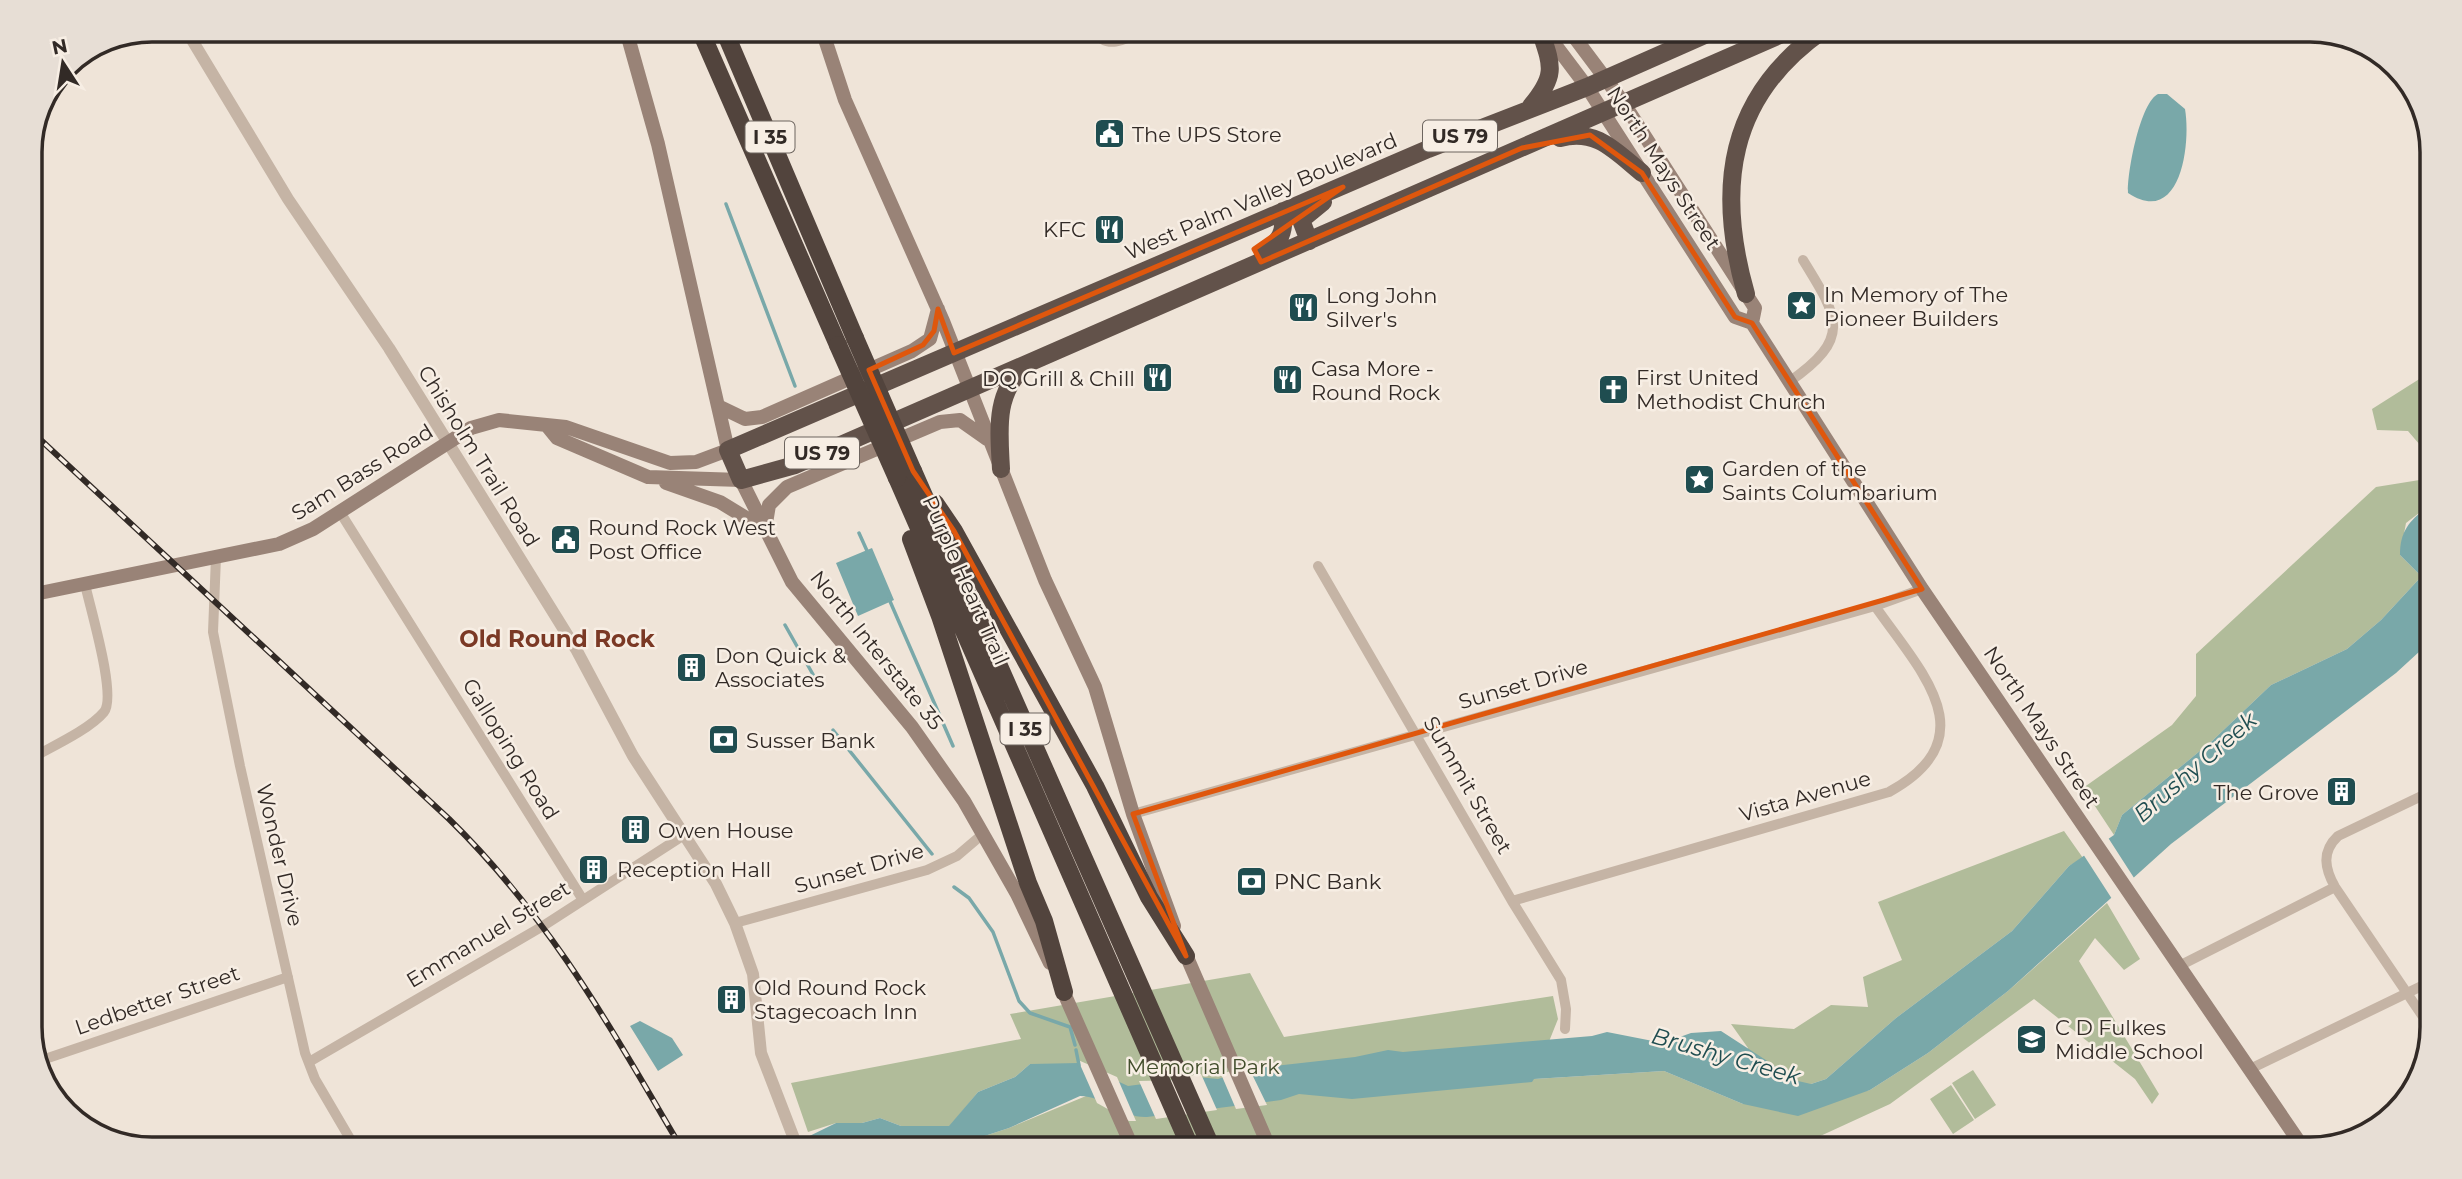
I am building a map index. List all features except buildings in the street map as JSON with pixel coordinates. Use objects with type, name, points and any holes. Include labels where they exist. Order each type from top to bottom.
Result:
[{"type":"highway","points":[[697,42],[743,127]]},
{"type":"highway","name":"Purple Heart Trail","points":[[705,42],[838,345],[905,475],[1207,1137]]},
{"type":"highway","name":"Purple Heart Trail","points":[[729,42],[855,338],[905,475],[1120,988],[1186,1137]]},
{"type":"highway","points":[[1528,109],[1547,85],[1551,74],[1544,42]]},
{"type":"highway","name":"West Palm Valley Boulevard","points":[[728,450],[1283,211],[1587,87],[1689,42]]},
{"type":"highway","name":"US 79","points":[[741,480],[795,465],[968,387],[1763,42]]},
{"type":"highway","points":[[1746,294],[1731,226],[1730,188],[1736,153],[1748,118],[1765,86],[1789,58],[1808,42]]},
{"type":"highway","points":[[1522,148],[1573,135],[1590,135],[1607,144],[1642,173]]},
{"type":"highway","points":[[1309,241],[1301,220],[1343,187]]},
{"type":"highway","points":[[1247,267],[1279,242],[1285,232],[1283,211]]},
{"type":"highway","points":[[1001,469],[1001,401],[1012,380],[1033,359]]},
{"type":"highway","name":"North Interstate 35","points":[[728,450],[741,480]]},
{"type":"highway","points":[[905,475],[954,531],[1095,786],[1149,897],[1189,963]]},
{"type":"highway","points":[[905,475],[913,544],[940,616],[1028,883],[1044,921],[1066,997]]},
{"type":"main road","name":"North Interstate 35","points":[[629,42],[658,145],[728,450]]},
{"type":"main road","points":[[826,42],[845,100],[938,309],[1045,580],[1095,687],[1133,814],[1189,963],[1265,1137]]},
{"type":"main road","name":"North Mays Street","points":[[1551,42],[1587,87],[1735,317],[1752,323],[1922,589],[2296,1137]]},
{"type":"main road","name":"North Mays Street","points":[[1578,42],[1622,102],[1755,308],[1752,323]]},
{"type":"main road","points":[[718,406],[745,419],[762,417],[887,362],[930,339],[938,309]]},
{"type":"main road","name":"Sam Bass Road","points":[[42,593],[279,544],[340,512],[471,428],[499,420],[566,427],[659,461],[696,462],[728,450]]},
{"type":"main road","points":[[648,477],[720,502],[765,530],[769,505],[787,487],[940,422],[960,420],[988,440]]},
{"type":"main road","name":"Sam Bass Road","points":[[548,427],[556,438],[648,477],[741,480]]},
{"type":"main road","name":"North Interstate 35","points":[[741,480],[792,582],[912,727],[984,833],[1066,997],[1128,1137]]},
{"type":"street","name":"Chisholm Trail Road","points":[[193,42],[288,199],[389,348],[576,649],[633,756],[716,884],[736,923],[753,974],[761,1053],[793,1137]]},
{"type":"street","points":[[1789,382],[1827,350],[1834,329],[1826,296],[1803,260]]},
{"type":"street","name":"Galloping Road","points":[[340,512],[583,900]]},
{"type":"street","name":"Wonder Drive","points":[[216,556],[213,632],[288,977],[309,1062],[350,1137]]},
{"type":"street","name":"Summit Street","points":[[1318,566],[1512,901],[1561,980],[1566,1009],[1565,1029]]},
{"type":"street","points":[[42,752],[95,719],[109,703],[109,685],[85,584]]},
{"type":"street","name":"Sunset Drive","points":[[1133,814],[1875,606],[1922,589]]},
{"type":"street","name":"Vista Avenue","points":[[1512,901],[1889,792],[1918,774],[1936,752],[1942,726],[1941,711],[1929,685],[1875,606]]},
{"type":"street","points":[[2420,797],[2333,841],[2326,862],[2334,887],[2420,1012]]},
{"type":"street","name":"Sunset Drive","points":[[736,923],[927,870],[957,856],[984,833]]},
{"type":"street","name":"Emmanuel Street","points":[[309,1062],[543,926],[684,835]]},
{"type":"street","points":[[2179,965],[2334,887]]},
{"type":"street","name":"Ledbetter Street","points":[[47,1058],[288,977]]},
{"type":"street","points":[[2250,1069],[2420,987]]},
{"type":"highlighted area","points":[[1590,135],[1642,173],[1735,317],[1752,323],[1922,589],[1133,814],[1186,956],[954,531],[913,471],[869,370],[923,345],[934,331],[938,309],[954,353],[1343,187],[1254,249],[1261,262],[1522,148]]},
{"type":"green space","points":[[2420,379],[2420,445],[2408,431],[2377,430],[2372,409]]},
{"type":"green space","points":[[2420,480],[2420,512],[2406,523],[2400,555],[2419,574],[2419,579],[2381,620],[2347,649],[2271,685],[2212,741],[2122,815],[2114,835],[2083,788],[2172,725],[2196,696],[2196,654],[2376,487]]},
{"type":"green space","name":"Memorial Park","points":[[2064,831],[2083,858],[2069,866],[2012,931],[1896,1018],[1826,1079],[1811,1084],[1776,1111],[1870,1090],[1928,1053],[2008,991],[2107,903],[2140,959],[2124,970],[2095,938],[2079,961],[2159,1094],[2152,1104],[2135,1079],[2034,999],[1890,1104],[1818,1137],[982,1137],[1086,1096],[1030,1064],[1015,1077],[978,1092],[950,1126],[901,1126],[880,1118],[862,1123],[836,1123],[808,1132],[791,1083],[1021,1039],[1010,1014],[1250,973],[1284,1037],[1553,996],[1558,1019],[1534,1079],[1664,1071],[1743,1104],[1748,1048],[1731,1024],[1794,1029],[1831,1005],[1868,1007],[1863,977],[1902,960],[1878,902]]},
{"type":"green space","points":[[1973,1070],[1996,1105],[1975,1119],[1952,1083]]},
{"type":"green space","points":[[1951,1085],[1974,1120],[1953,1134],[1930,1099]]},
{"type":"water","points":[[2158,94],[2167,94],[2185,109],[2184,160],[2171,191],[2160,199],[2146,201],[2128,193],[2130,170],[2140,124]]},
{"type":"water","name":"Brushy Creek","points":[[2419,514],[2420,651],[2396,673],[2171,844],[2008,991],[1928,1053],[1870,1090],[1798,1116],[1743,1104],[1664,1071],[1534,1079],[1532,1082],[1352,1099],[1299,1094],[1281,1100],[1147,1117],[1129,1114],[1097,1099],[1080,1096],[1009,1128],[982,1137],[807,1137],[836,1123],[862,1123],[880,1118],[901,1126],[949,1126],[978,1092],[1015,1077],[1030,1064],[1079,1063],[1128,1086],[1197,1077],[1218,1079],[1249,1069],[1355,1057],[1388,1050],[1403,1052],[1592,1036],[1607,1032],[1663,1043],[1691,1033],[1721,1031],[1798,1081],[1811,1084],[1826,1079],[1896,1018],[2012,931],[2069,866],[2114,835],[2122,815],[2212,741],[2271,685],[2347,649],[2381,620],[2419,579],[2419,574],[2400,555],[2405,531]]},
{"type":"water","points":[[872,548],[894,600],[858,616],[836,563]]},
{"type":"water","points":[[640,1021],[672,1038],[683,1055],[658,1071],[630,1026]]},
{"type":"pier","points":[[2107,836],[2136,881],[2114,902],[2083,854]]},
{"type":"pier","points":[[1078,1060],[1117,1077],[1136,1121],[1129,1121],[1097,1103]]},
{"type":"pier","points":[[1248,1066],[1267,1105],[1236,1109],[1221,1074]]},
{"type":"pier","points":[[1201,1074],[1217,1110],[1156,1119],[1139,1081],[1181,1080]]},
{"type":"waterway","points":[[726,204],[795,386]]},
{"type":"waterway","points":[[859,533],[868,553]]},
{"type":"waterway","points":[[889,599],[953,746]]},
{"type":"waterway","points":[[785,625],[815,678]]},
{"type":"waterway","points":[[833,730],[932,854]]},
{"type":"waterway","points":[[954,887],[969,898],[993,932],[1019,1001],[1030,1013],[1070,1027],[1075,1045]]},
{"type":"waterway","points":[[1076,1050],[1079,1065]]},
{"type":"railway","points":[[42,441],[449,819],[486,857],[519,896],[577,976],[675,1137]]},
{"type":"place","name":"The UPS Store","points":[[1109,134]]},
{"type":"place","name":"KFC","points":[[1109,229]]},
{"type":"place","name":"In Memory of The Pioneer Builders","points":[[1801,306]]},
{"type":"place","name":"Long John Silver's","points":[[1303,307]]},
{"type":"place","name":"DQ Grill & Chill","points":[[1158,378]]},
{"type":"place","name":"Casa More - Round Rock","points":[[1288,380]]},
{"type":"place","name":"First United Methodist Church","points":[[1613,389]]},
{"type":"place","name":"Garden of the Saints Columbarium","points":[[1699,480]]},
{"type":"place","name":"Round Rock West Post Office","points":[[565,539]]},
{"type":"place","name":"Don Quick & Associates","points":[[692,667]]},
{"type":"place","name":"Susser Bank","points":[[723,740]]},
{"type":"place","name":"The Grove","points":[[2342,792]]},
{"type":"place","name":"Owen House","points":[[635,830]]},
{"type":"place","name":"Reception Hall","points":[[594,869]]},
{"type":"place","name":"PNC Bank","points":[[1251,881]]},
{"type":"place","name":"Old Round Rock Stagecoach Inn","points":[[731,999]]},
{"type":"place","name":"C D Fulkes Middle School","points":[[2032,1039]]},
{"type":"district","name":"Old Round Rock","points":[[557,639]]}]
